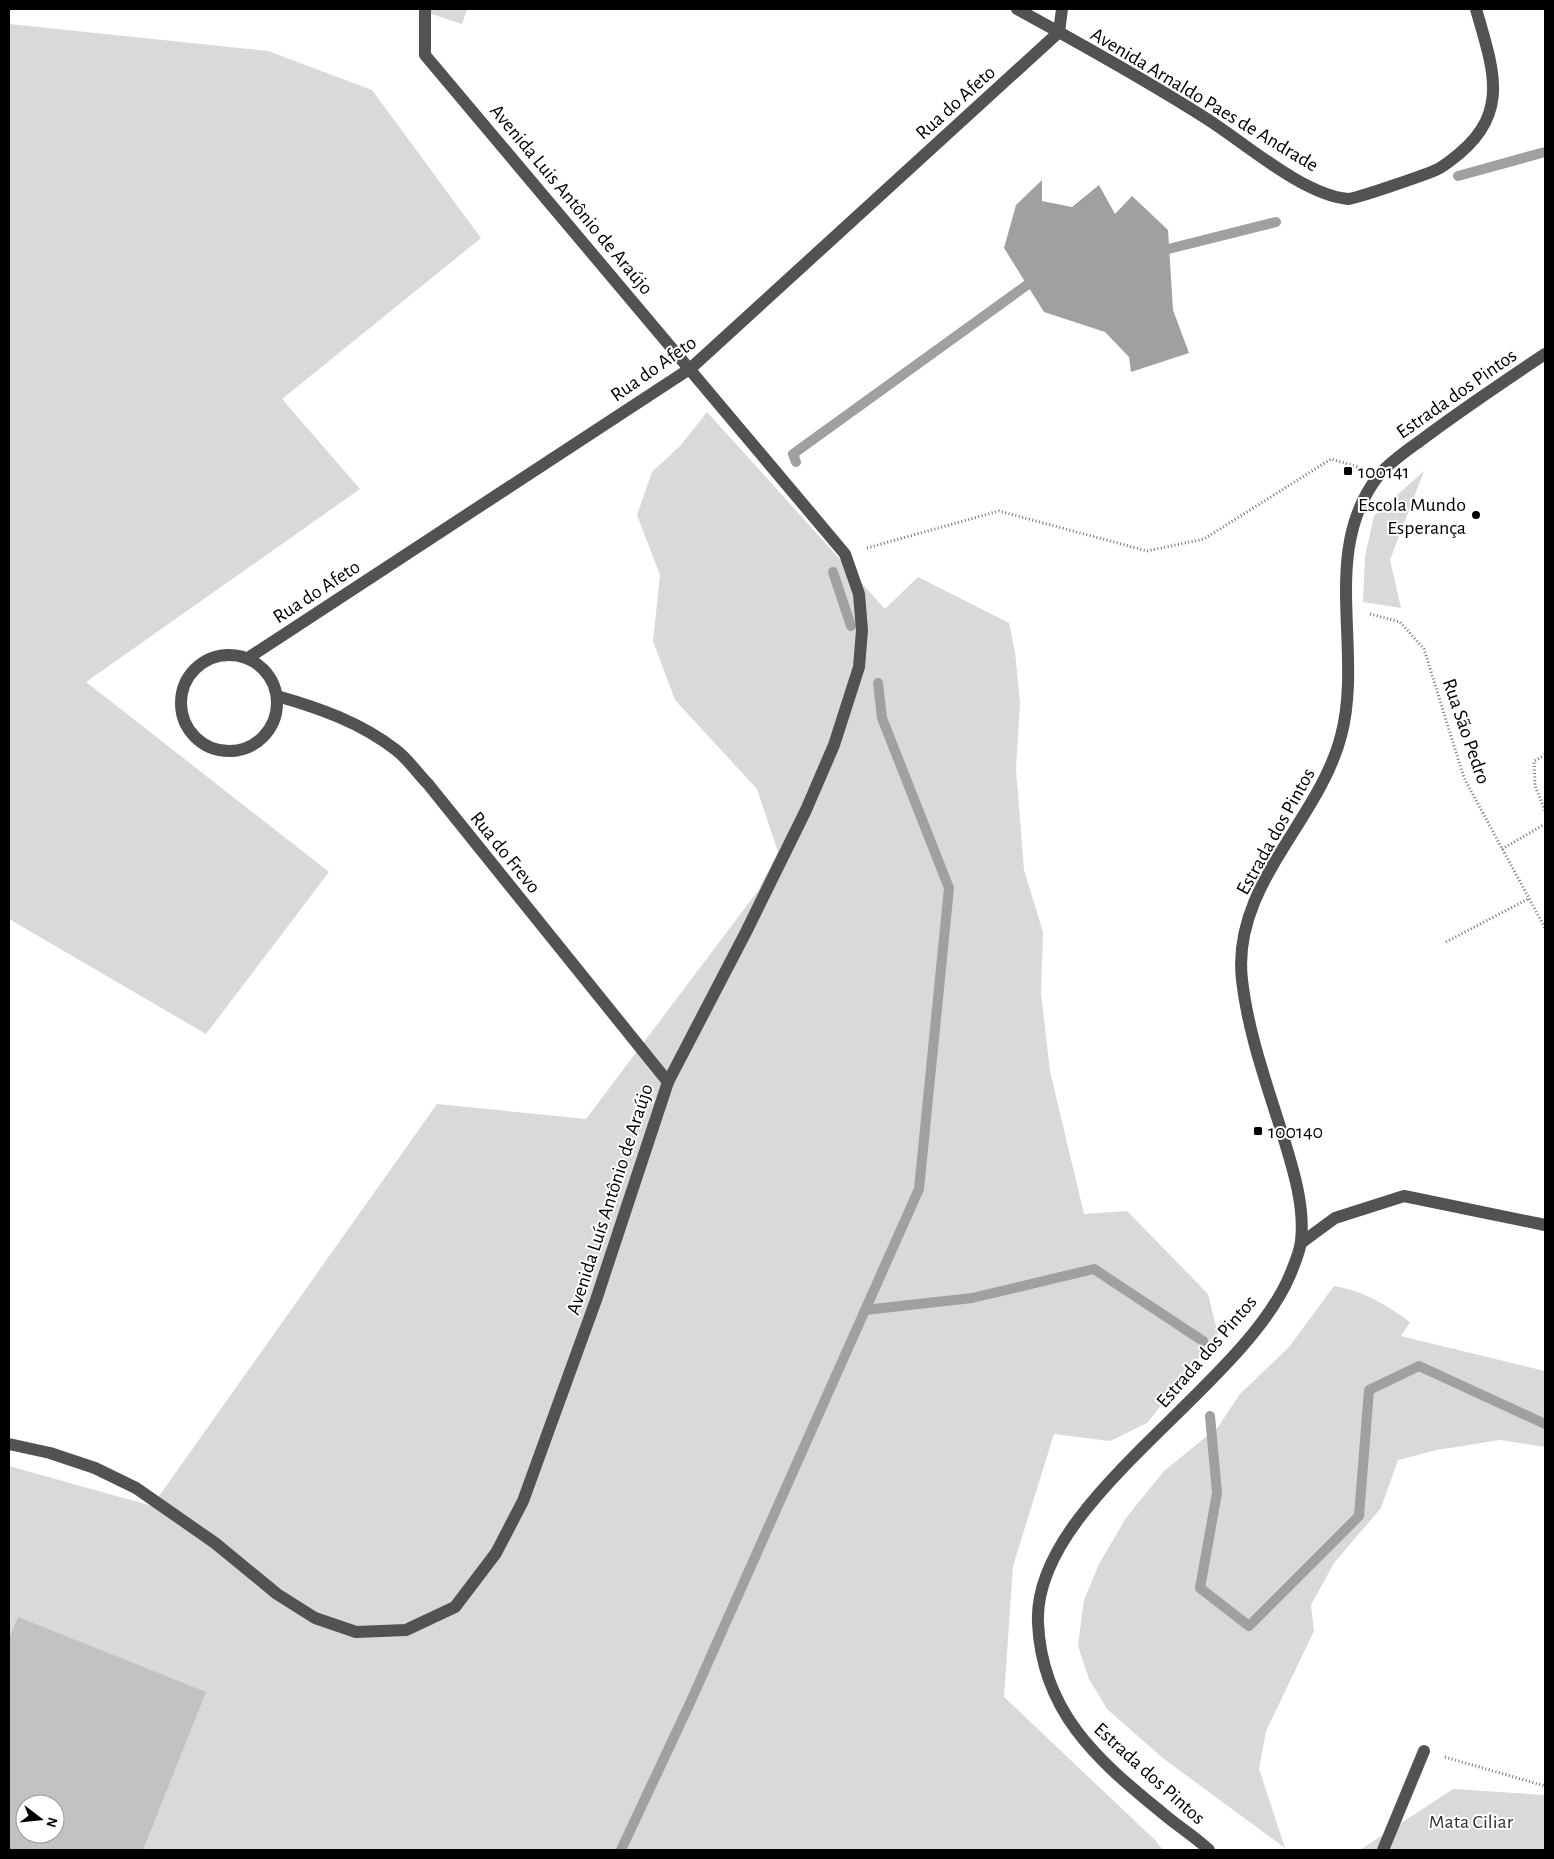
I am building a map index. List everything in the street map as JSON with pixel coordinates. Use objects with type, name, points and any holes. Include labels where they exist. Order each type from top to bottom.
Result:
[{"type":"street","name":"Avenida Luis Antônio de Araújo","points":[[424,9],[425,55],[691,368]]},
{"type":"street","name":"Avenida Arnaldo Paes de Andrade","points":[[1017,9],[1207,119],[1289,175],[1330,195],[1350,199],[1438,169],[1467,148],[1485,126],[1495,94],[1490,61],[1476,9]]},
{"type":"street","points":[[1058,32],[1062,9]]},
{"type":"street","name":"Rua do Afeto","points":[[248,658],[691,368],[1058,32]]},
{"type":"street","name":"Estrada dos Pintos","points":[[1209,1850],[1110,1768],[1079,1736],[1056,1702],[1044,1662],[1038,1621],[1042,1585],[1063,1539],[1109,1483],[1214,1377],[1258,1326],[1288,1280],[1301,1244],[1300,1205],[1293,1170],[1255,1046],[1241,977],[1243,940],[1256,899],[1275,860],[1331,769],[1342,734],[1348,697],[1347,554],[1352,526],[1365,498],[1380,474],[1461,409],[1545,354]]},
{"type":"street","name":"Avenida Luís Antônio de Araújo","points":[[9,1444],[50,1452],[95,1468],[136,1488],[215,1543],[277,1594],[315,1618],[356,1632],[406,1630],[455,1606],[496,1553],[523,1501],[596,1300],[668,1082],[746,932],[806,810],[834,746],[859,667],[862,630],[859,594],[845,554],[691,368]]},
{"type":"street","points":[[232,654],[248,658],[262,667],[271,680],[276,696],[276,711],[271,726],[262,738],[249,747],[234,751],[218,750],[204,744],[192,734],[184,721],[181,705],[183,689],[190,674],[202,663],[216,656],[232,654]]},
{"type":"street","name":"Rua do Frevo","points":[[276,696],[324,710],[363,727],[397,751],[428,784],[668,1082]]},
{"type":"street","points":[[1301,1244],[1335,1218],[1404,1196],[1545,1225]]},
{"type":"street","points":[[1383,1850],[1424,1751]]},
{"type":"path","points":[[845,554],[999,511],[1147,551],[1204,539],[1331,459],[1380,474]]},
{"type":"path","name":"Rua São Pedro","points":[[1346,608],[1400,622],[1424,649],[1464,778],[1545,928]]},
{"type":"path","points":[[1545,755],[1534,761],[1535,786],[1545,811]]},
{"type":"path","points":[[1502,849],[1545,824]]},
{"type":"path","points":[[1446,942],[1528,899]]},
{"type":"path","points":[[1424,1751],[1545,1786]]},
{"type":"green space","points":[[430,9],[467,9],[462,24],[428,13]]},
{"type":"green space","points":[[9,24],[268,51],[372,90],[481,238],[282,399],[360,489],[86,682],[329,872],[206,1034],[9,919]]},
{"type":"green space","points":[[707,412],[885,609],[918,577],[1009,623],[1015,652],[1020,702],[1016,769],[1024,870],[1043,932],[1041,993],[1050,1071],[1084,1214],[1127,1211],[1208,1294],[1218,1334],[1147,1423],[1110,1441],[1054,1434],[1013,1566],[1004,1697],[1155,1840],[1163,1850],[9,1850],[9,1466],[152,1506],[437,1104],[586,1119],[757,892],[778,852],[757,789],[675,700],[653,641],[660,575],[637,515],[652,472],[681,445]]},
{"type":"green space","points":[[1424,471],[1390,560],[1401,608],[1363,602],[1365,556],[1374,516]]},
{"type":"green space","points":[[1334,1286],[1355,1291],[1374,1299],[1410,1322],[1401,1336],[1545,1371],[1545,1447],[1500,1440],[1437,1450],[1398,1460],[1381,1508],[1334,1563],[1311,1605],[1314,1631],[1266,1731],[1259,1769],[1285,1848],[1164,1759],[1107,1709],[1089,1679],[1078,1646],[1084,1600],[1099,1564],[1126,1518],[1164,1471],[1218,1427],[1240,1394],[1289,1347]]},
{"type":"green space","name":"Mata Ciliar","points":[[1453,1789],[1545,1795],[1545,1850],[1360,1850]]},
{"type":"shaded area","points":[[1042,180],[1042,201],[1072,207],[1099,185],[1115,214],[1132,196],[1168,230],[1173,310],[1189,353],[1131,372],[1129,357],[1105,332],[1044,312],[1004,248],[1016,205]]},
{"type":"building","points":[[18,1617],[206,1692],[143,1850],[9,1850],[9,1639]]},
{"type":"waterway","points":[[1458,176],[1545,152]]},
{"type":"waterway","points":[[1156,252],[1276,222]]},
{"type":"waterway","points":[[796,462],[793,454],[1027,285],[1040,282]]},
{"type":"waterway","points":[[833,572],[851,626]]},
{"type":"waterway","points":[[621,1850],[690,1703],[919,1189],[949,888],[882,718],[878,683]]},
{"type":"waterway","points":[[865,1310],[972,1298],[1094,1269],[1203,1341]]},
{"type":"waterway","points":[[1210,1416],[1217,1493],[1200,1588],[1249,1626],[1359,1516],[1369,1390],[1419,1366],[1545,1424]]},
{"type":"place","name":"100141","points":[[1348,471]]},
{"type":"place","name":"Escola Mundo Esperança","points":[[1476,515]]},
{"type":"place","name":"100140","points":[[1258,1131]]}]
